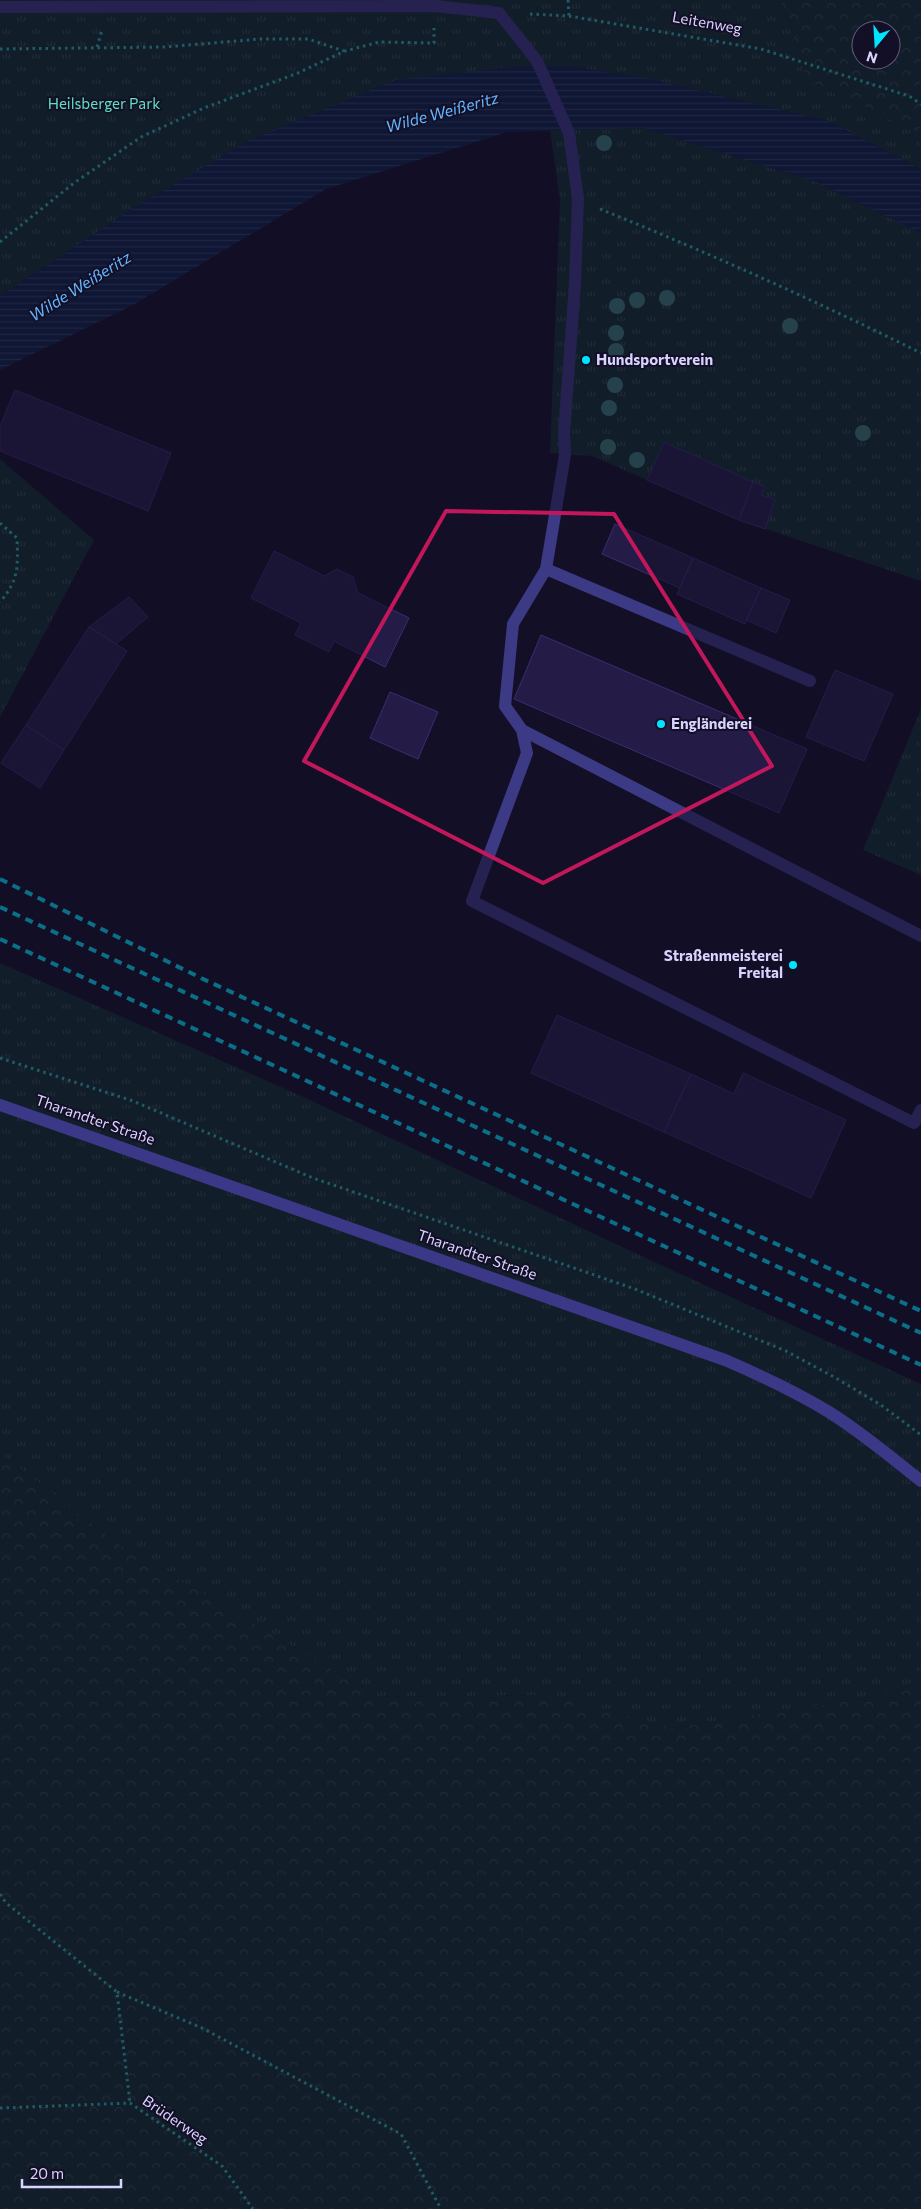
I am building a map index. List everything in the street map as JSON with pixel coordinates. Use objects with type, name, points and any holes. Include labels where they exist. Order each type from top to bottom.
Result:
[{"type":"main road","name":"Tharandter Straße","points":[[0,1105],[718,1357],[783,1387],[828,1411],[857,1430],[921,1481]]},
{"type":"street","points":[[0,7],[435,6],[499,13],[537,62],[569,133],[578,199],[575,284],[564,433],[565,455],[546,569],[513,624],[505,706],[522,730],[527,754],[472,900],[914,1122],[921,1110]]},
{"type":"street","points":[[546,569],[810,681]]},
{"type":"street","points":[[522,730],[921,936]]},
{"type":"path","points":[[568,0],[569,16]]},
{"type":"path","points":[[0,242],[74,183],[141,137],[204,108],[298,73],[345,51],[379,42],[434,43],[435,6]]},
{"type":"path","name":"Leitenweg","points":[[499,13],[569,16],[761,49],[909,96],[921,104]]},
{"type":"path","points":[[0,49],[165,47],[269,39],[308,39],[345,51]]},
{"type":"path","points":[[578,199],[699,248],[855,320],[921,353]]},
{"type":"path","points":[[0,523],[17,538],[18,567],[11,590],[0,602]]},
{"type":"path","points":[[0,1058],[132,1101],[313,1178],[635,1290],[786,1351],[881,1405],[921,1435]]},
{"type":"path","points":[[0,1894],[6,1903],[117,1992],[202,2028],[401,2134],[442,2209]]},
{"type":"path","points":[[117,1992],[130,2103]]},
{"type":"path","name":"Brüderweg","points":[[0,2108],[130,2103],[222,2166],[253,2209]]},
{"type":"highlighted area","points":[[446,511],[614,514],[772,766],[543,883],[304,761]]},
{"type":"green space","name":"Heilsberger Park","points":[[0,0],[780,0],[789,21],[807,80],[921,134],[921,169],[828,121],[646,78],[575,67],[519,66],[135,207],[0,296]]},
{"type":"green space","points":[[780,0],[921,0],[921,134],[807,80],[789,21]]},
{"type":"green space","points":[[643,128],[814,181],[921,233],[921,581],[739,520],[592,456],[550,453],[560,200],[550,130]]},
{"type":"green space","points":[[0,459],[94,540],[0,717]]},
{"type":"green space","points":[[921,709],[921,875],[863,850]]},
{"type":"green space","points":[[0,963],[299,1095],[650,1260],[921,1384],[921,1681],[884,1695],[672,1728],[549,1695],[379,1697],[118,1544],[0,1453]]},
{"type":"green space","points":[[0,1453],[118,1544],[379,1697],[549,1695],[672,1728],[884,1695],[921,1681],[921,2209],[0,2209]]},
{"type":"water","name":"Wilde Weißeritz","points":[[519,66],[575,67],[646,78],[828,121],[921,169],[921,233],[814,181],[643,128],[507,132],[326,189],[133,305],[0,370],[0,296],[135,207],[246,142],[395,80]]},
{"type":"building","points":[[15,390],[171,453],[148,511],[0,451],[0,426]]},
{"type":"building","points":[[664,442],[753,482],[739,520],[647,480]]},
{"type":"building","points":[[753,482],[765,486],[761,495],[775,500],[765,529],[739,520]]},
{"type":"building","points":[[615,524],[693,558],[680,588],[602,554]]},
{"type":"building","points":[[274,551],[324,576],[337,569],[353,577],[358,593],[409,618],[385,667],[334,641],[329,652],[295,635],[301,623],[251,598]]},
{"type":"building","points":[[693,558],[761,588],[745,624],[677,594]]},
{"type":"building","points":[[761,588],[790,600],[776,633],[746,620]]},
{"type":"building","points":[[129,597],[148,617],[116,644],[89,627]]},
{"type":"building","points":[[89,627],[127,651],[64,750],[26,725]]},
{"type":"building","name":"Engländerei","points":[[541,635],[807,749],[779,813],[514,699]]},
{"type":"building","points":[[835,670],[893,694],[864,761],[806,737]]},
{"type":"building","points":[[390,692],[438,712],[418,759],[370,738]]},
{"type":"building","points":[[26,725],[64,750],[40,788],[1,763]]},
{"type":"building","points":[[557,1015],[691,1074],[664,1132],[531,1073]]},
{"type":"building","points":[[743,1073],[846,1120],[811,1198],[664,1132],[691,1074],[734,1094]]},
{"type":"railway","points":[[0,879],[201,978],[921,1311]]},
{"type":"railway","points":[[0,907],[921,1333]]},
{"type":"railway","points":[[0,939],[921,1365]]},
{"type":"place","name":"Hundsportverein","points":[[586,360]]},
{"type":"place","name":"Engländerei","points":[[661,724]]},
{"type":"place","name":"Straßenmeisterei Freital","points":[[793,965]]}]
